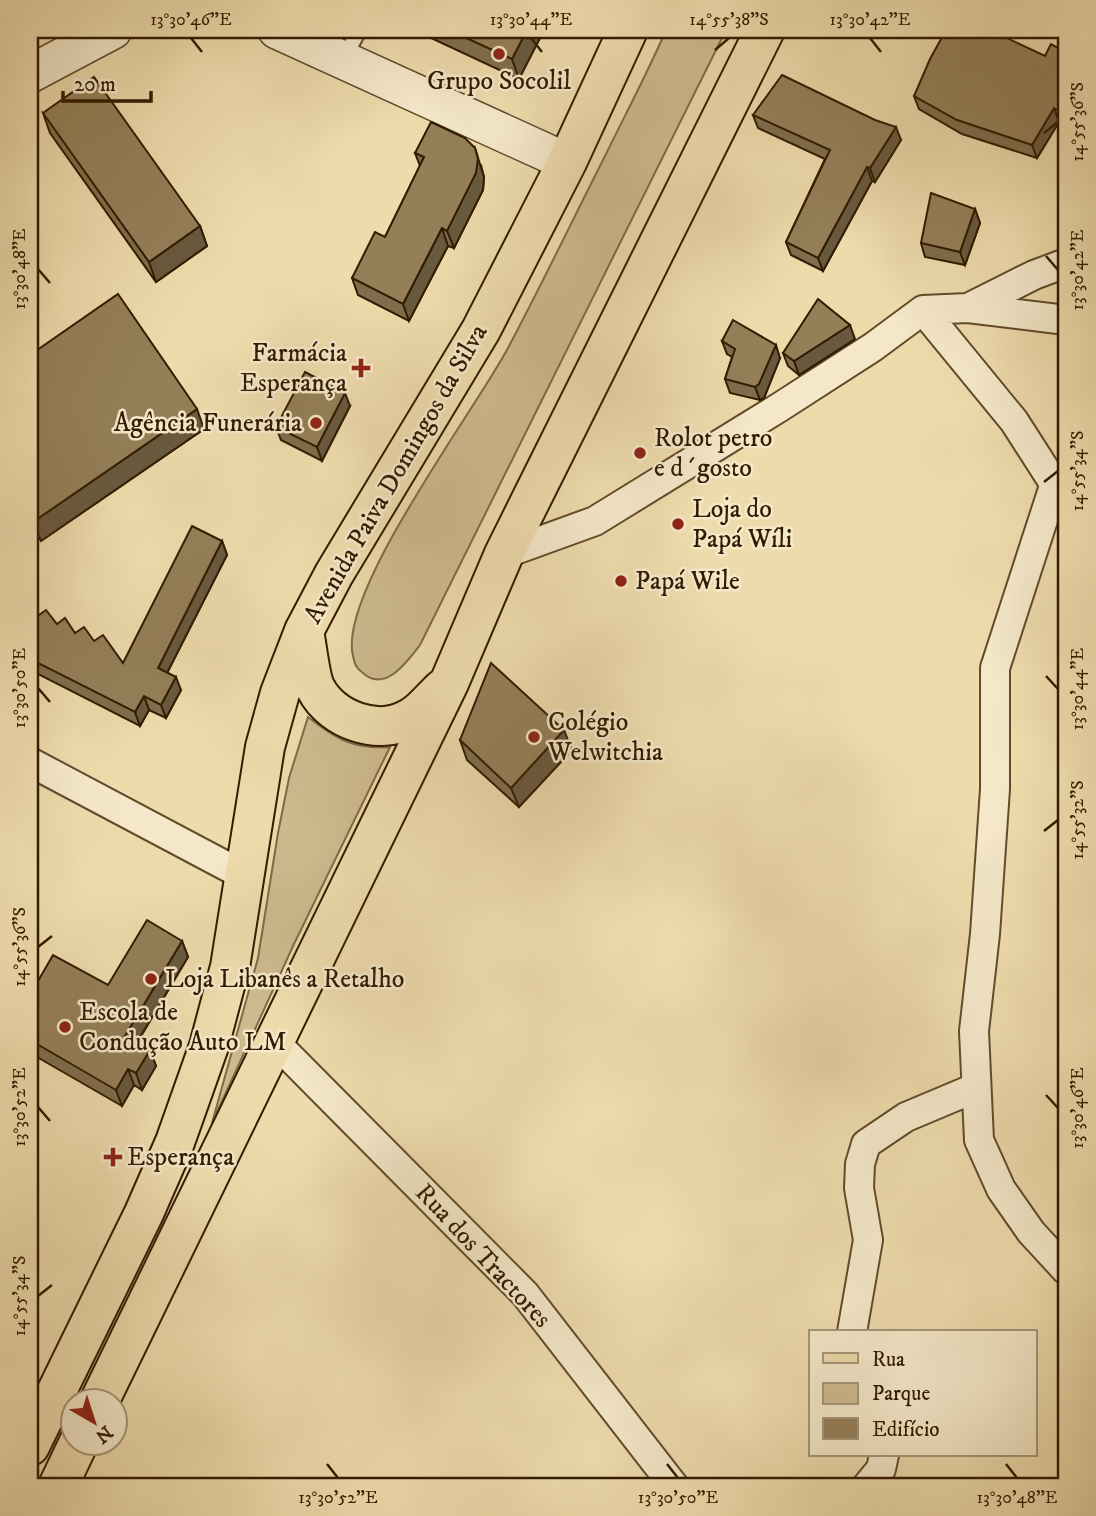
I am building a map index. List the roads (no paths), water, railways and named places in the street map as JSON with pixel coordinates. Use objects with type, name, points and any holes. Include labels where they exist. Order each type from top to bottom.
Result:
[{"type":"main road","name":"Avenida Paiva Domingos da Silva","points":[[30,1446],[144,1213],[180,1129],[209,1046],[230,967],[265,747],[280,693],[304,631],[346,552],[481,330],[567,162],[628,30]]},
{"type":"main road","points":[[107,1386],[449,683],[504,554],[765,30]]},
{"type":"main road","points":[[304,631],[316,689],[338,714],[362,724],[384,726],[410,719],[449,683]]},
{"type":"main road","points":[[58,1486],[73,1456]]},
{"type":"street","points":[[30,66],[72,30]]},
{"type":"street","points":[[30,74],[113,30]]},
{"type":"street","points":[[277,30],[351,46],[567,162]]},
{"type":"street","points":[[968,308],[1034,275],[1066,263]]},
{"type":"street","points":[[504,554],[596,521],[815,384],[923,310],[968,308],[1066,320]]},
{"type":"street","points":[[923,310],[1014,421],[1060,494],[995,668],[995,789],[985,934],[974,1031],[979,1140],[1001,1189],[1031,1233],[1066,1270]]},
{"type":"street","points":[[30,762],[245,876]]},
{"type":"street","name":"Rua dos Tractores","points":[[274,1041],[526,1294],[674,1486]]},
{"type":"street","points":[[852,1330],[868,1241],[859,1188],[860,1164],[866,1144],[906,1116],[975,1088]]},
{"type":"street","points":[[867,1486],[881,1469],[884,1456]]},
{"type":"place","name":"Grupo Socolil","points":[[499,54]]},
{"type":"place","name":"Farmácia Esperança","points":[[361,368]]},
{"type":"place","name":"Agência Funerária","points":[[316,423]]},
{"type":"place","name":"Rolot petro e d´gosto","points":[[640,453]]},
{"type":"place","name":"Loja do Papá Wíli","points":[[678,524]]},
{"type":"place","name":"Papá Wile","points":[[621,581]]},
{"type":"place","name":"Colégio Welwitchia","points":[[534,737]]},
{"type":"place","name":"Loja Libanês a Retalho","points":[[151,979]]},
{"type":"place","name":"Escola de Condução Auto LM","points":[[65,1027]]},
{"type":"place","name":"Esperança","points":[[113,1157]]}]
